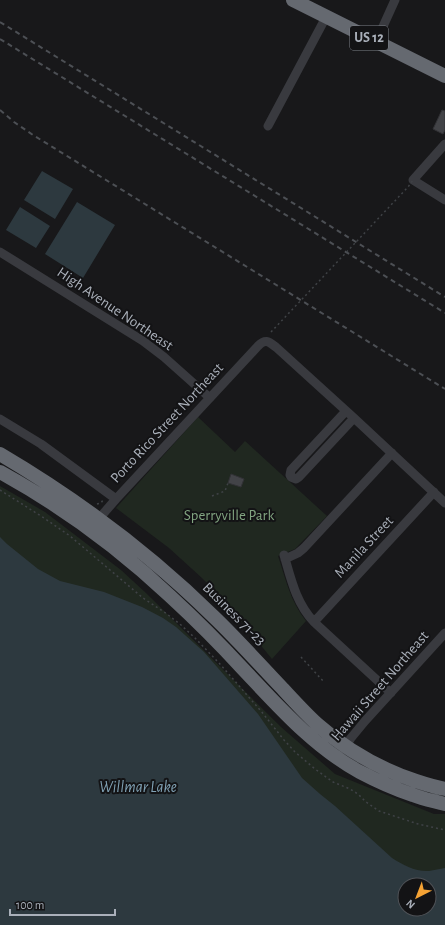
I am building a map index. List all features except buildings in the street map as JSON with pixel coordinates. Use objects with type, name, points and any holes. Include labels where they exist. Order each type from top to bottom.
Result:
[{"type":"highway","name":"US 12","points":[[292,0],[445,76]]},
{"type":"highway","name":"Business 71-23","points":[[0,454],[68,496],[99,518],[150,559],[214,617],[306,714],[326,731],[364,758],[386,769],[415,781],[445,789]]},
{"type":"highway","name":"Business 71-23","points":[[0,472],[38,494],[90,530],[170,595],[242,667],[286,714],[338,758],[359,772],[383,784],[414,796],[445,804]]},
{"type":"street","points":[[376,42],[395,0]]},
{"type":"street","points":[[268,126],[326,17]]},
{"type":"street","points":[[445,144],[413,180],[445,200]]},
{"type":"street","name":"High Avenue Northeast","points":[[0,252],[150,346],[210,398]]},
{"type":"street","name":"Porto Rico Street Northeast","points":[[90,530],[116,499],[262,342],[269,342],[277,348],[346,411]]},
{"type":"street","points":[[354,418],[299,477],[296,479],[291,477],[291,470],[346,411],[354,418],[434,492],[445,503]]},
{"type":"street","points":[[0,419],[41,444],[116,499]]},
{"type":"street","points":[[391,693],[314,622],[303,608],[295,591],[285,557],[298,553],[304,548],[392,453]]},
{"type":"street","name":"Manila Street","points":[[314,622],[434,492]]},
{"type":"street","name":"Hawaii Street Northeast","points":[[338,758],[358,730],[445,633]]},
{"type":"path","points":[[272,332],[413,180]]},
{"type":"path","points":[[212,496],[225,491],[228,482]]},
{"type":"path","points":[[0,490],[58,527],[143,598],[181,625],[228,674],[295,752],[314,769],[333,782],[358,794],[379,811],[418,824],[445,830]]},
{"type":"path","points":[[301,658],[324,682]]},
{"type":"green space","name":"Sperryville Park","points":[[198,417],[235,452],[245,441],[327,516],[295,549],[278,556],[292,598],[306,621],[272,659],[222,598],[202,578],[169,548],[116,508]]},
{"type":"green space","points":[[0,486],[45,512],[121,570],[281,727],[335,774],[434,814],[445,814],[445,874],[414,877],[28,572],[0,555]]},
{"type":"water","points":[[42,171],[73,189],[55,219],[24,200]]},
{"type":"water","points":[[77,202],[115,225],[83,278],[45,254]]},
{"type":"water","points":[[20,207],[50,226],[36,248],[6,230]]},
{"type":"water","name":"Willmar Lake","points":[[0,537],[38,569],[60,581],[104,592],[142,607],[176,627],[204,652],[258,714],[302,778],[392,858],[414,869],[424,871],[445,868],[445,925],[0,925]]},
{"type":"railway","points":[[0,22],[445,297]]},
{"type":"railway","points":[[0,39],[445,313]]},
{"type":"railway","points":[[0,110],[33,135],[445,389]]}]
